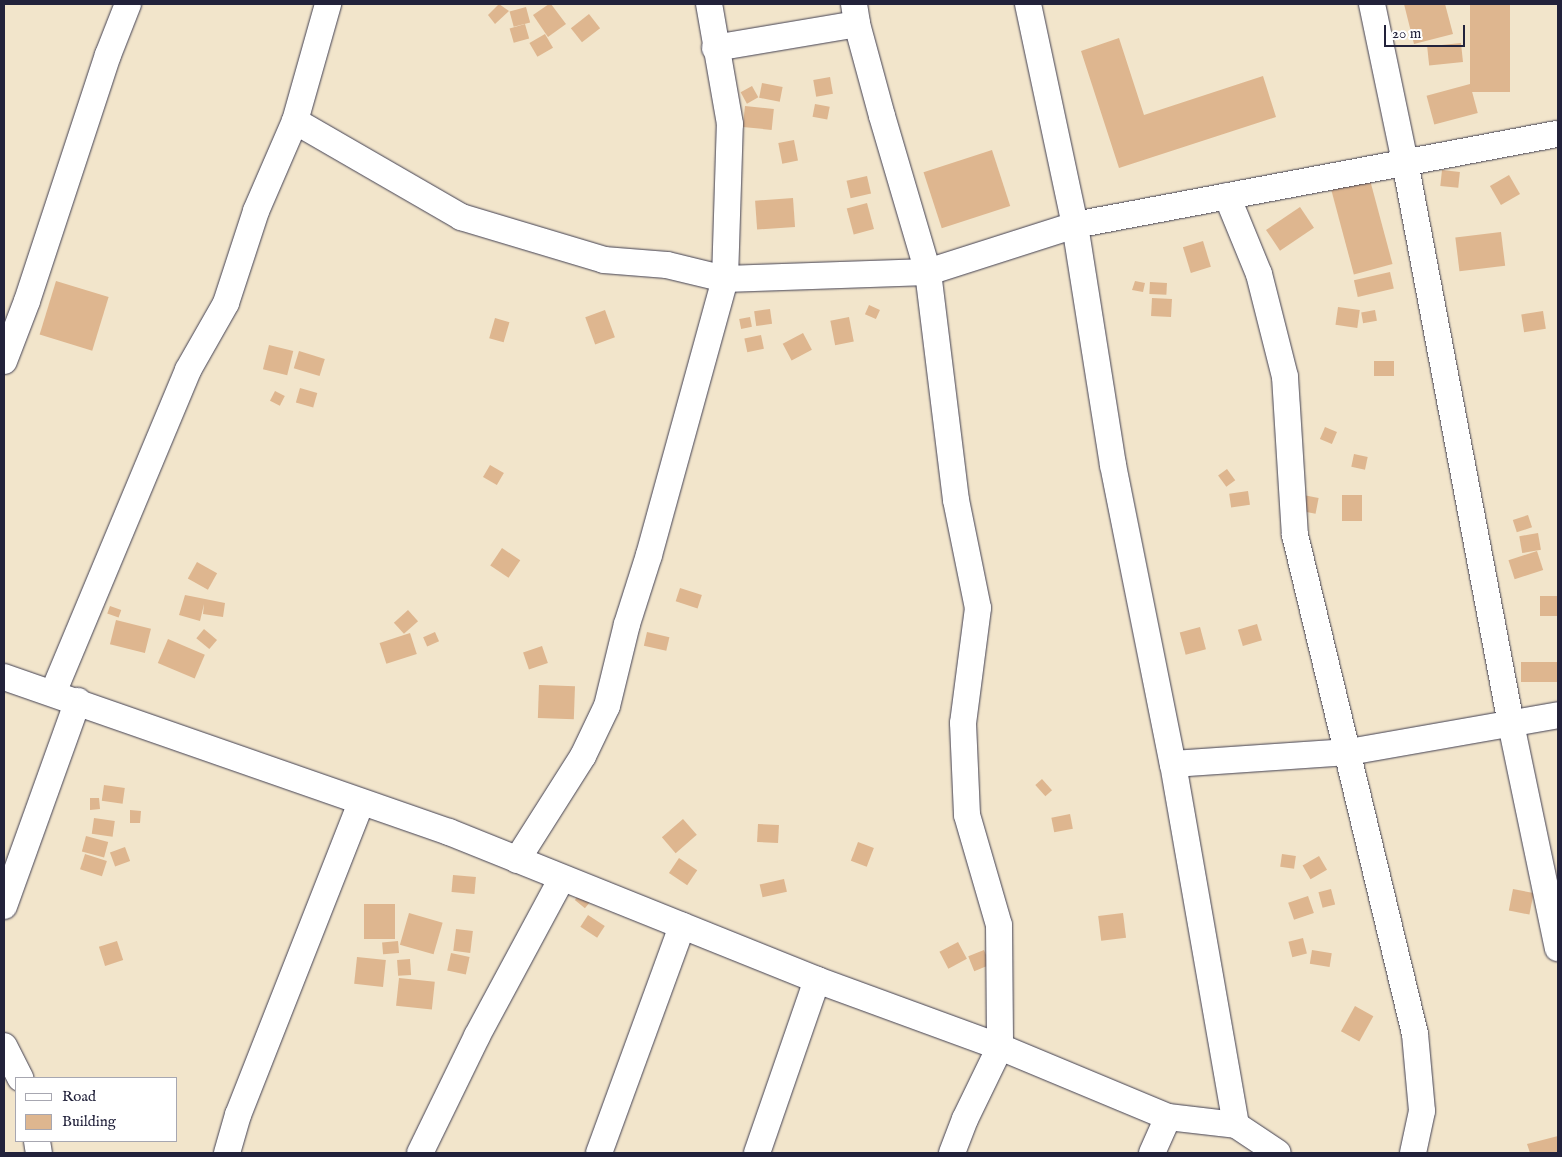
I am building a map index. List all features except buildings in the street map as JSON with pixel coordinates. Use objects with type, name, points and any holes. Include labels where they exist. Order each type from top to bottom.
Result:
[{"type":"street","points":[[4,361],[27,301],[108,55],[128,4]]},
{"type":"street","points":[[53,693],[188,370],[226,303],[256,211],[295,121],[328,4]]},
{"type":"street","points":[[517,860],[583,756],[607,706],[626,624],[649,555],[725,278],[730,124],[715,48],[709,4]]},
{"type":"street","points":[[1028,4],[1075,225],[1113,465],[1173,764],[1236,1125]]},
{"type":"street","points":[[1372,4],[1405,162],[1511,724],[1558,948]]},
{"type":"street","points":[[715,48],[856,14],[928,272],[956,500],[978,608],[963,723],[967,815],[999,925],[1000,1047],[965,1119],[952,1153]]},
{"type":"street","points":[[295,121],[460,217],[604,260],[668,265],[725,278],[928,272],[1075,225],[1558,134]]},
{"type":"street","points":[[1226,196],[1259,274],[1285,377],[1295,535],[1314,622],[1349,752],[1415,1034],[1422,1111],[1413,1153]]},
{"type":"street","points":[[4,677],[449,832],[817,980],[1000,1047],[1168,1117],[1236,1125],[1278,1153]]},
{"type":"street","points":[[4,906],[78,702]]},
{"type":"street","points":[[1173,764],[1349,752],[1558,714]]},
{"type":"street","points":[[227,1153],[238,1115],[361,802]]},
{"type":"street","points":[[420,1153],[477,1036],[562,878]]},
{"type":"street","points":[[599,1153],[682,926]]},
{"type":"street","points":[[757,1153],[817,980]]},
{"type":"street","points":[[4,1046],[20,1077]]},
{"type":"street","points":[[1152,1153],[1168,1117]]}]
